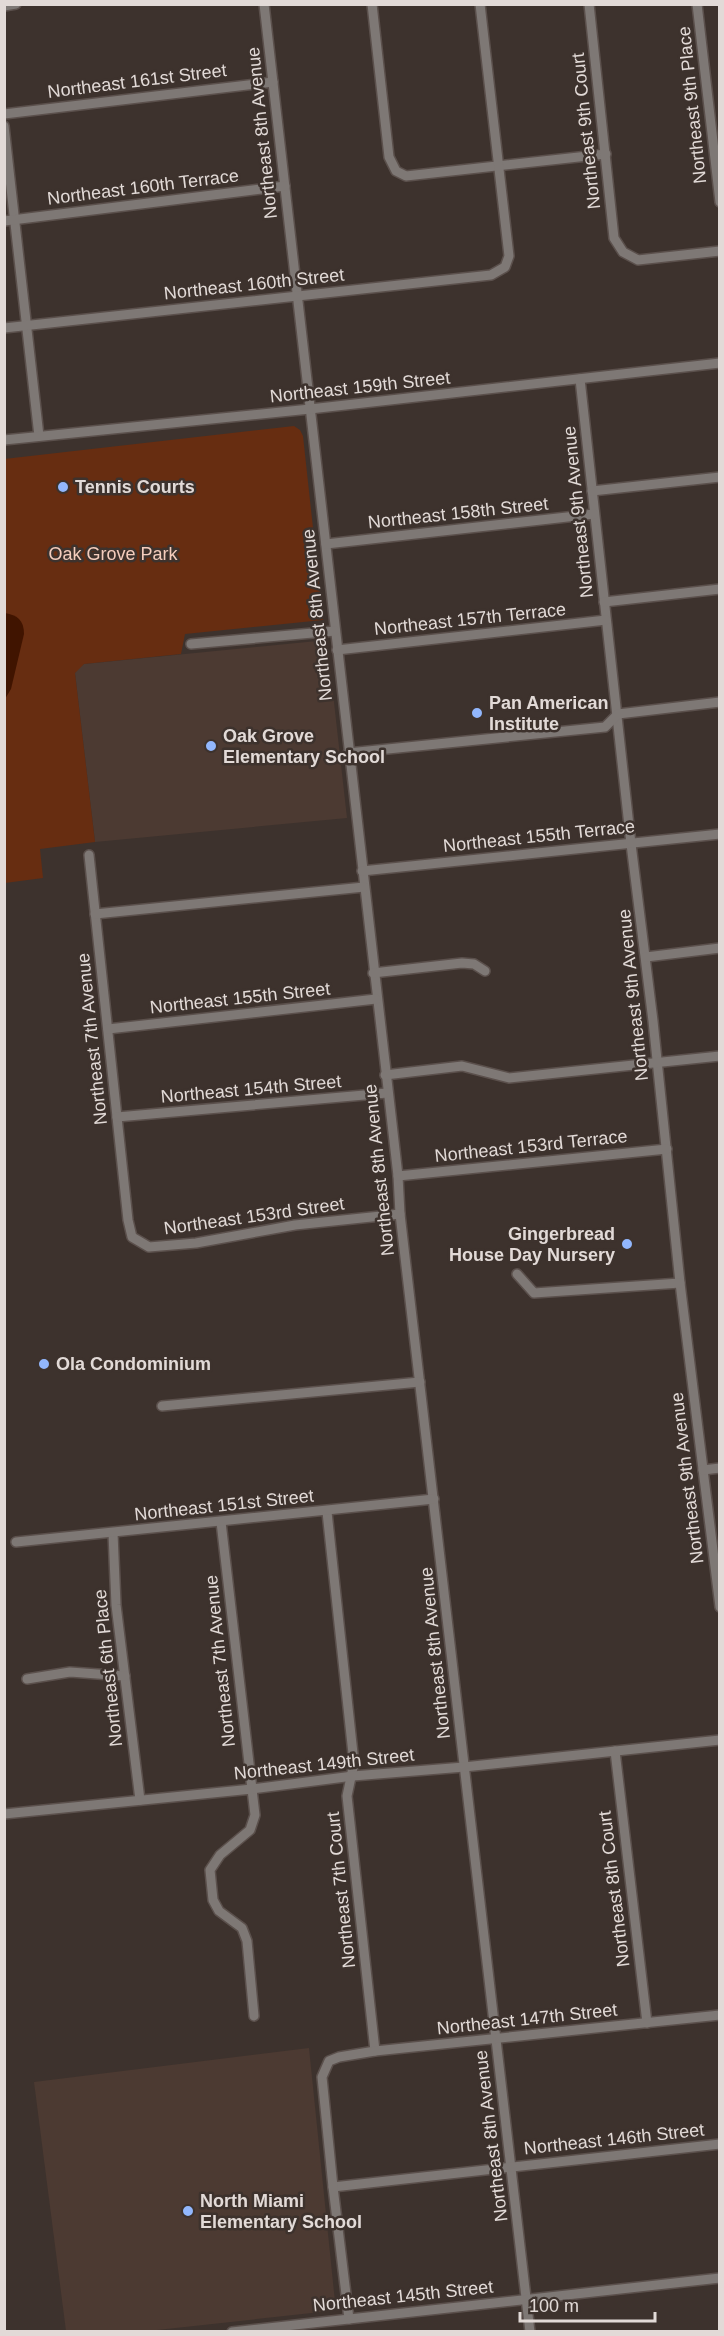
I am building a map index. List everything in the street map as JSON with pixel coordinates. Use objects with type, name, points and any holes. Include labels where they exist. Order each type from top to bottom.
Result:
[{"type":"street","points":[[4,6],[16,4]]},
{"type":"street","name":"Northeast 8th Avenue","points":[[264,4],[398,1176],[400,1214],[530,2331]]},
{"type":"street","points":[[372,4],[389,157],[396,171],[406,176],[606,154]]},
{"type":"street","points":[[480,4],[498,166]]},
{"type":"street","name":"Northeast 9th Court","points":[[589,4],[614,238],[623,252],[638,260],[720,251]]},
{"type":"street","name":"Northeast 9th Place","points":[[697,4],[720,202]]},
{"type":"street","name":"Northeast 161st Street","points":[[4,114],[273,82]]},
{"type":"street","points":[[4,126],[9,220],[26,326],[39,436]]},
{"type":"street","name":"Northeast 160th Street","points":[[4,328],[491,276],[505,267],[509,256],[498,166]]},
{"type":"street","name":"Northeast 160th Terrace","points":[[9,220],[285,186]]},
{"type":"street","name":"Northeast 159th Street","points":[[4,440],[310,409],[720,363]]},
{"type":"street","name":"Northeast 9th Avenue","points":[[580,379],[631,844],[646,957],[680,1283],[720,1607]]},
{"type":"street","points":[[592,491],[720,477]]},
{"type":"street","name":"Northeast 158th Street","points":[[326,544],[594,514]]},
{"type":"street","points":[[604,602],[720,589]]},
{"type":"street","name":"Northeast 157th Terrace","points":[[337,650],[606,620]]},
{"type":"street","points":[[191,644],[335,631]]},
{"type":"street","points":[[348,753],[605,726],[618,714],[720,702]]},
{"type":"street","name":"Northeast 155th Terrace","points":[[362,871],[720,834]]},
{"type":"street","name":"Northeast 7th Avenue","points":[[88,855],[128,1220]]},
{"type":"street","points":[[94,914],[364,887]]},
{"type":"street","points":[[646,957],[720,948]]},
{"type":"street","points":[[374,973],[462,963],[474,964],[485,971]]},
{"type":"street","name":"Northeast 155th Street","points":[[108,1029],[376,999]]},
{"type":"street","points":[[385,1075],[462,1066],[509,1078],[720,1056]]},
{"type":"street","name":"Northeast 154th Street","points":[[117,1117],[387,1093]]},
{"type":"street","name":"Northeast 153rd Terrace","points":[[398,1176],[667,1149]]},
{"type":"street","name":"Northeast 153rd Street","points":[[128,1220],[132,1237],[149,1247],[196,1243],[295,1224],[400,1214]]},
{"type":"street","points":[[517,1274],[534,1293],[680,1283]]},
{"type":"street","points":[[162,1406],[420,1382]]},
{"type":"street","points":[[703,1470],[720,1468]]},
{"type":"street","name":"Northeast 151st Street","points":[[16,1542],[327,1512],[434,1499]]},
{"type":"street","name":"Northeast 7th Court","points":[[327,1512],[354,1763],[347,1796],[375,2050]]},
{"type":"street","name":"Northeast 7th Avenue","points":[[221,1522],[255,1815],[250,1830],[220,1854],[210,1870],[213,1900],[219,1911],[242,1928],[247,1941],[254,2016]]},
{"type":"street","name":"Northeast 6th Place","points":[[113,1533],[116,1605],[140,1800]]},
{"type":"street","points":[[27,1679],[70,1672],[125,1676]]},
{"type":"street","name":"Northeast 149th Street","points":[[4,1814],[252,1789],[353,1776],[464,1767],[720,1740]]},
{"type":"street","name":"Northeast 8th Court","points":[[615,1751],[647,2023]]},
{"type":"street","name":"Northeast 147th Street","points":[[333,2187],[322,2077],[329,2061],[375,2050],[720,2015]]},
{"type":"street","name":"Northeast 146th Street","points":[[333,2187],[720,2144]]},
{"type":"street","points":[[333,2187],[350,2319]]},
{"type":"street","name":"Northeast 145th Street","points":[[232,2331],[720,2278]]},
{"type":"shaded area","points":[[5,613],[19,619],[23,625],[24,634],[11,689],[5,699]]},
{"type":"shaded area","name":"Oak Grove Elementary School","points":[[327,640],[347,818],[95,842],[75,673],[78,668],[84,664]]},
{"type":"shaded area","name":"North Miami Elementary School","points":[[309,2048],[335,2302],[330,2311],[148,2331],[66,2331],[34,2082]]},
{"type":"green space","name":"Oak Grove Park","points":[[294,426],[303,436],[323,620],[185,634],[181,654],[84,664],[75,673],[95,842],[40,849],[43,878],[5,883],[4,459]]},
{"type":"place","name":"Tennis Courts","points":[[63,487]]},
{"type":"place","name":"Pan American Institute","points":[[477,713]]},
{"type":"place","name":"Oak Grove Elementary School","points":[[211,746]]},
{"type":"place","name":"Gingerbread House Day Nursery","points":[[627,1244]]},
{"type":"place","name":"Ola Condominium","points":[[44,1364]]},
{"type":"place","name":"North Miami Elementary School","points":[[188,2211]]}]
